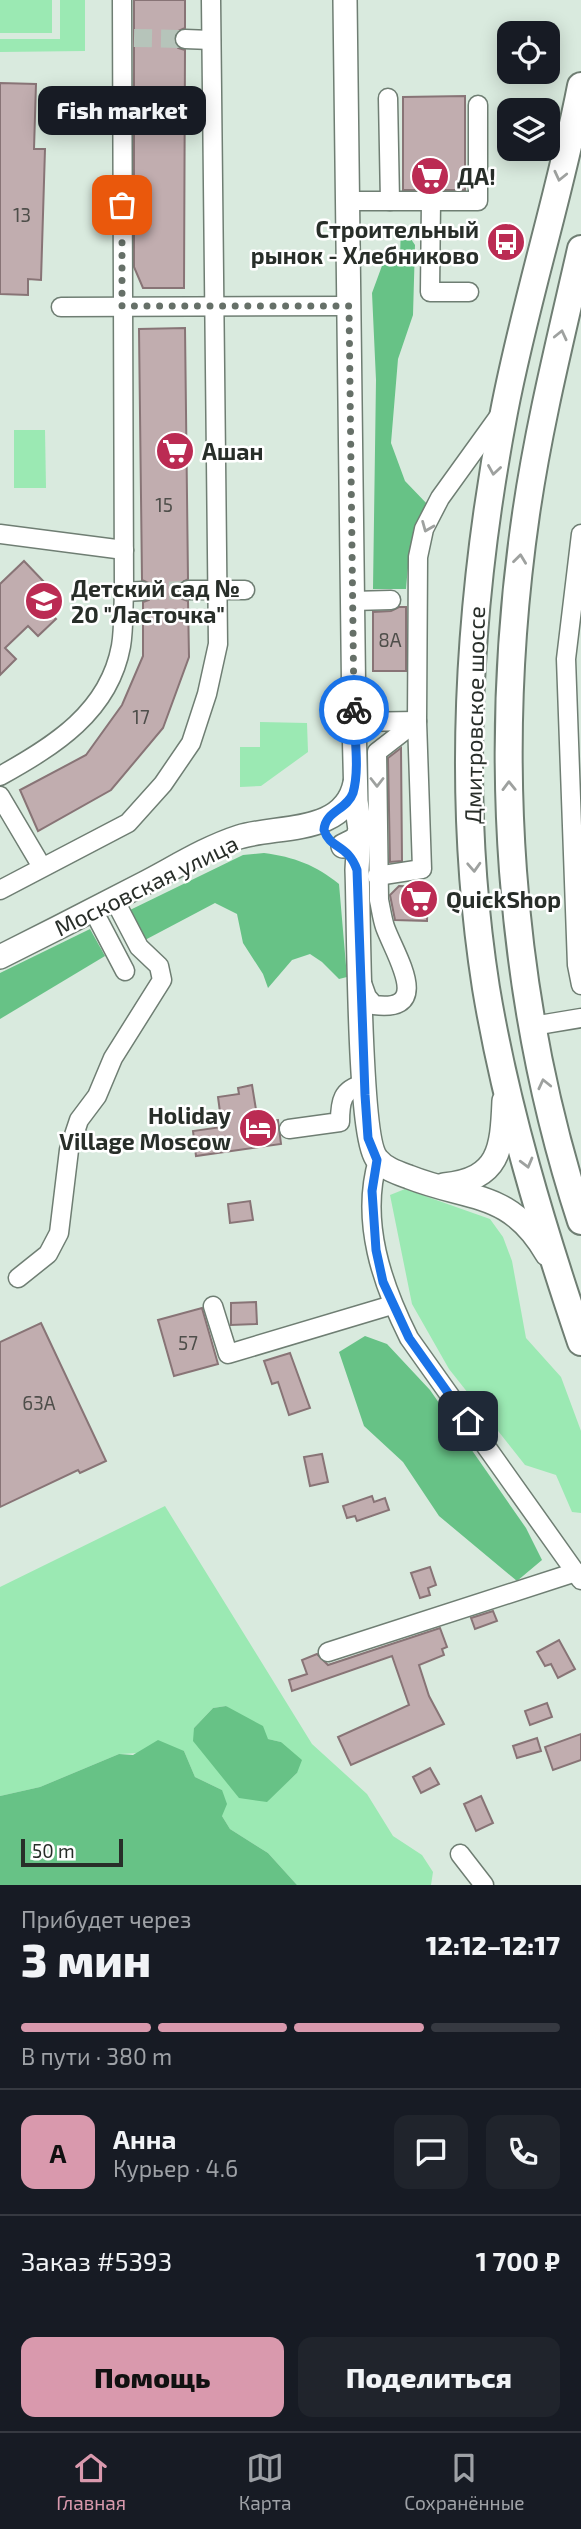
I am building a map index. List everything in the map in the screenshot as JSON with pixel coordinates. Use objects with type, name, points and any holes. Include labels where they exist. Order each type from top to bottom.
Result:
[{"type":"highway","name":"Дмитровское шоссе","points":[[581,86],[505,409],[478,589],[471,672],[470,791],[474,883],[486,988],[505,1083],[557,1272],[581,1342]]},
{"type":"highway","name":"Дмитровское шоссе","points":[[581,249],[575,298],[539,435],[526,513],[509,689],[509,790],[514,875],[533,1026],[542,1080],[581,1221]]},
{"type":"main road","points":[[345,0],[355,780],[343,828],[353,858],[367,873],[360,979],[368,1138],[377,1160],[389,1169],[498,1204],[515,1213],[532,1228],[557,1272]]},
{"type":"main road","name":"Московская улица","points":[[0,957],[230,841],[263,831],[343,828]]},
{"type":"main road","points":[[438,1185],[473,1179],[494,1162],[503,1130],[505,1083]]},
{"type":"street","points":[[0,776],[50,748],[105,694],[121,646],[124,592],[122,306],[128,38],[122,0]]},
{"type":"street","points":[[0,890],[128,823],[163,784],[191,743],[207,694],[218,644],[211,0]]},
{"type":"street","points":[[185,39],[211,40]]},
{"type":"street","points":[[388,98],[390,201]]},
{"type":"street","points":[[347,201],[478,201],[478,105]]},
{"type":"street","points":[[431,201],[430,292],[469,292]]},
{"type":"street","points":[[61,307],[349,306]]},
{"type":"street","points":[[367,873],[422,869],[417,721],[418,557],[424,529],[440,498],[493,421],[505,409]]},
{"type":"street","points":[[0,534],[124,550]]},
{"type":"street","points":[[581,534],[566,659],[574,690],[581,985]]},
{"type":"street","points":[[188,590],[244,590]]},
{"type":"street","points":[[124,592],[142,591]]},
{"type":"street","points":[[352,601],[391,600]]},
{"type":"street","points":[[354,722],[417,721]]},
{"type":"street","points":[[360,979],[366,997],[374,1006],[394,1007],[402,1003],[407,993],[407,980],[367,873],[377,752],[417,721]]},
{"type":"street","points":[[0,796],[43,867]]},
{"type":"street","points":[[18,1278],[48,1254],[58,1233],[69,1150],[79,1120],[97,1096],[113,1059],[162,980],[159,966],[139,947],[114,899]]},
{"type":"street","points":[[93,910],[125,971]]},
{"type":"street","points":[[533,1026],[581,1018]]},
{"type":"street","points":[[289,1129],[340,1122],[342,1098],[351,1087],[364,1084]]},
{"type":"street","points":[[328,1652],[578,1576],[409,1338],[393,1305],[376,1250],[372,1191],[377,1160]]},
{"type":"street","points":[[212,1306],[228,1354],[393,1305]]},
{"type":"street","points":[[460,1854],[484,1885]]},
{"type":"green space","points":[[0,0],[52,0],[52,33],[0,33]]},
{"type":"green space","points":[[60,0],[85,0],[85,51],[0,52],[0,39],[60,39]]},
{"type":"green space","points":[[401,224],[415,245],[413,315],[398,359],[391,443],[405,481],[429,506],[414,535],[406,589],[373,589],[376,380],[372,293],[383,263],[400,258]]},
{"type":"green space","points":[[14,430],[45,430],[46,488],[14,488]]},
{"type":"green space","points":[[260,722],[307,723],[308,752],[261,786],[240,787],[240,747],[260,747]]},
{"type":"green space","points":[[264,853],[304,863],[339,884],[347,977],[339,979],[310,954],[292,960],[268,988],[263,974],[243,943],[237,914],[215,903],[145,940],[130,910],[243,855]]},
{"type":"green space","points":[[90,929],[105,956],[0,1019],[0,973]]},
{"type":"green space","points":[[405,1189],[490,1219],[503,1237],[512,1261],[526,1338],[561,1377],[581,1431],[581,1513],[572,1512],[556,1475],[525,1465],[449,1369],[412,1304],[390,1195]]},
{"type":"green space","points":[[365,1336],[387,1344],[430,1390],[526,1528],[542,1560],[517,1581],[439,1516],[403,1462],[364,1426],[339,1352]]},
{"type":"green space","points":[[165,1506],[312,1744],[367,1794],[393,1836],[422,1855],[433,1872],[431,1885],[297,1885],[268,1853],[230,1829],[222,1816],[222,1790],[195,1777],[184,1751],[119,1754],[40,1787],[0,1796],[0,1587]],"holes":[[[226,1706],[268,1739],[281,1742],[297,1773],[267,1801],[194,1728],[213,1708]]]},
{"type":"green space","points":[[226,1706],[263,1726],[268,1739],[281,1742],[302,1760],[297,1773],[267,1802],[239,1798],[193,1741],[194,1728],[213,1708]]},
{"type":"green space","points":[[158,1740],[184,1751],[195,1777],[222,1790],[227,1804],[222,1816],[230,1829],[268,1853],[297,1885],[0,1885],[0,1796],[40,1787],[119,1754],[133,1755]]},
{"type":"building","points":[[134,0],[185,0],[185,28],[176,32],[174,39],[178,48],[185,50],[184,288],[143,288],[134,267]]},
{"type":"building","points":[[0,83],[36,84],[34,149],[45,149],[41,280],[28,279],[28,295],[0,294]]},
{"type":"building","points":[[465,96],[465,190],[403,190],[403,97]]},
{"type":"building","points":[[185,328],[188,579],[179,584],[177,591],[182,599],[188,601],[189,657],[163,728],[111,790],[38,831],[20,790],[86,755],[122,705],[143,656],[143,602],[149,600],[153,591],[151,584],[142,580],[139,329]]},
{"type":"building","points":[[24,561],[45,583],[32,595],[56,619],[38,636],[28,626],[5,648],[16,659],[0,675],[0,584]]},
{"type":"building","points":[[406,607],[406,671],[373,671],[373,612],[391,611]]},
{"type":"building","points":[[401,748],[402,861],[390,862],[388,758]]},
{"type":"building","points":[[399,886],[428,887],[427,921],[395,920],[390,895]]},
{"type":"building","points":[[252,1085],[258,1122],[278,1120],[281,1144],[196,1156],[193,1131],[222,1127],[218,1097],[239,1094],[238,1088]]},
{"type":"building","points":[[250,1201],[253,1220],[230,1223],[228,1204]]},
{"type":"building","points":[[256,1302],[257,1324],[231,1325],[231,1303]]},
{"type":"building","points":[[202,1308],[218,1364],[174,1376],[158,1320]]},
{"type":"building","points":[[41,1323],[106,1461],[80,1473],[78,1470],[0,1507],[0,1342]]},
{"type":"building","points":[[290,1353],[310,1408],[289,1415],[278,1382],[272,1384],[264,1361]]},
{"type":"building","points":[[322,1454],[328,1482],[310,1486],[304,1457]]},
{"type":"building","points":[[372,1496],[374,1502],[385,1498],[389,1510],[357,1521],[355,1516],[347,1518],[343,1506]]},
{"type":"building","points":[[430,1567],[436,1585],[428,1588],[430,1595],[420,1598],[411,1573]]},
{"type":"building","points":[[493,1611],[497,1621],[475,1629],[471,1618]]},
{"type":"building","points":[[440,1628],[447,1647],[442,1649],[444,1655],[419,1665],[429,1696],[444,1724],[351,1765],[338,1737],[409,1705],[392,1656],[292,1691],[289,1680],[307,1674],[302,1660],[317,1654],[328,1665]]},
{"type":"building","points":[[559,1640],[575,1669],[558,1678],[551,1664],[545,1666],[537,1652]]},
{"type":"building","points":[[547,1703],[552,1717],[530,1725],[525,1711]]},
{"type":"building","points":[[581,1734],[581,1760],[553,1770],[545,1747]]},
{"type":"building","points":[[537,1738],[541,1751],[517,1758],[513,1746]]},
{"type":"building","points":[[430,1768],[439,1784],[421,1793],[413,1777]]},
{"type":"building","points":[[481,1796],[493,1823],[476,1831],[464,1804]]},
{"type":"tunnel","points":[[134,38],[185,39]]},
{"type":"tunnel","points":[[142,591],[188,590]]},
{"type":"way so far","points":[[122,205],[122,306],[349,306],[354,710]]},
{"type":"place","name":"ДА!","points":[[430,176]]},
{"type":"place","name":"Fish market","points":[[122,205]]},
{"type":"place","name":"Строительный рынок - Хлебниково","points":[[506,242]]},
{"type":"place","name":"Ашан","points":[[175,451]]},
{"type":"place","name":"Детский сад № 20 \"Ласточка\"","points":[[44,601]]},
{"type":"place","name":"QuickShop","points":[[419,899]]},
{"type":"place","name":"Holiday Village Moscow","points":[[258,1128]]},
{"type":"route","points":[[354,710],[355,780],[352,795],[346,805],[326,820],[324,830],[332,844],[343,846],[348,851],[357,870],[365,1095],[368,1138],[377,1160],[372,1191],[376,1250],[383,1282],[409,1338],[468,1421]]}]
